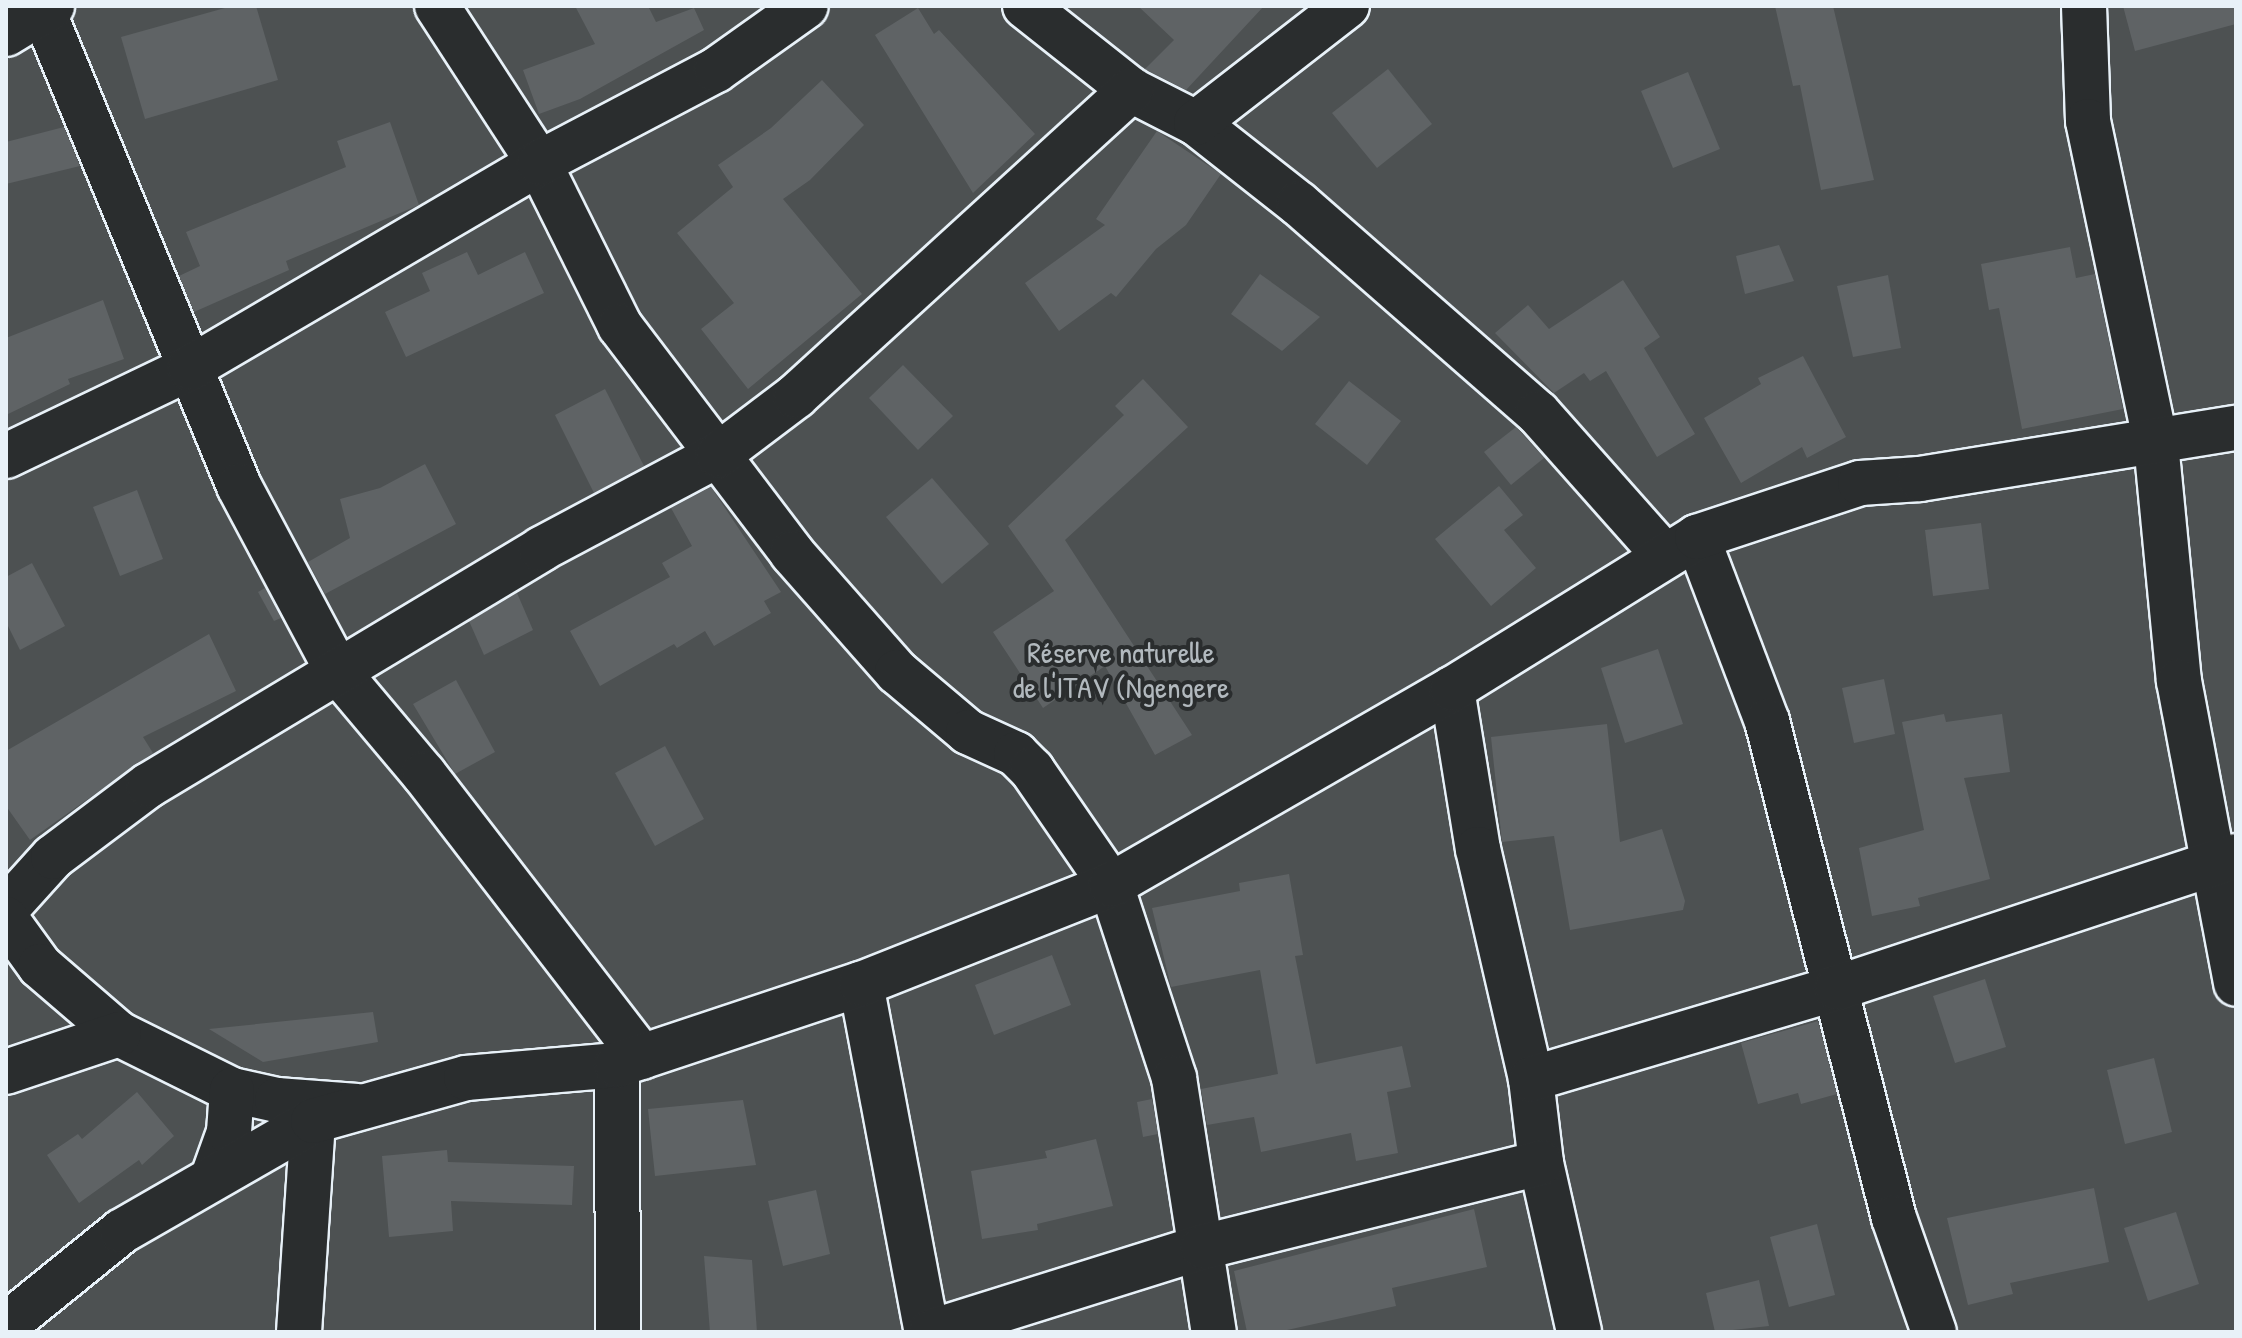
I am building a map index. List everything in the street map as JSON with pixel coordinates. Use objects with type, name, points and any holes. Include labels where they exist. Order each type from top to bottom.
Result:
[{"type":"street","points":[[437,6],[539,163],[620,326],[792,553],[897,672],[968,732],[1016,754],[1032,770],[1111,885],[1174,1078],[1214,1332]]},
{"type":"street","points":[[6,456],[190,368],[539,163],[716,70],[806,6]]},
{"type":"street","points":[[1025,6],[1131,90],[1196,123],[1299,204],[1538,413],[1681,547],[1767,721],[1894,1218],[1934,1332]]},
{"type":"street","points":[[1196,123],[1347,6]]},
{"type":"street","points":[[2084,6],[2088,121],[2156,443],[2179,681],[2225,859],[2236,984]]},
{"type":"street","points":[[6,34],[46,8],[239,486],[338,672],[424,774],[630,1061],[618,1332]]},
{"type":"street","points":[[6,909],[53,857],[108,812],[541,549],[718,455],[796,396],[1131,90]]},
{"type":"street","points":[[6,1325],[122,1231],[313,1121],[357,1106],[466,1078],[630,1061],[861,984],[1111,885],[1452,689],[1681,547],[1860,483],[1920,479],[2236,428]]},
{"type":"street","points":[[1452,689],[1478,849],[1531,1079],[1541,1163],[1579,1332]]},
{"type":"street","points":[[1531,1079],[1837,988],[2225,859]]},
{"type":"street","points":[[6,919],[40,966],[119,1034],[232,1090],[277,1100],[357,1106]]},
{"type":"street","points":[[861,984],[929,1332],[1203,1247],[1541,1163]]},
{"type":"street","points":[[6,1072],[119,1034]]},
{"type":"street","points":[[213,1177],[229,1132],[232,1090]]},
{"type":"street","points":[[299,1332],[313,1121]]},
{"type":"green space","name":"Réserve naturelle de l'ITAV (Ngengere","points":[[6,6],[2236,6],[2236,1332],[6,1332]]},
{"type":"building","points":[[232,6],[256,6],[278,80],[145,119],[121,37]]},
{"type":"building","points":[[575,6],[648,6],[656,22],[694,8],[704,30],[580,99],[539,114],[523,70],[595,44]]},
{"type":"building","points":[[1138,6],[1264,6],[1186,90],[1145,69],[1174,40]]},
{"type":"building","points":[[1775,6],[1833,6],[1874,180],[1821,190],[1800,85],[1793,86]]},
{"type":"building","points":[[2123,6],[2236,6],[2236,24],[2135,51]]},
{"type":"building","points":[[918,8],[934,34],[939,30],[1035,134],[973,193],[875,35]]},
{"type":"building","points":[[1388,69],[1432,124],[1377,168],[1332,113]]},
{"type":"building","points":[[1688,72],[1720,149],[1673,168],[1641,91]]},
{"type":"building","points":[[822,80],[864,125],[810,180],[783,199],[862,294],[748,389],[701,329],[734,303],[677,233],[733,187],[718,165],[771,128]]},
{"type":"building","points":[[390,122],[419,205],[286,261],[289,270],[194,312],[179,276],[200,266],[186,232],[346,167],[337,141]]},
{"type":"building","points":[[64,127],[80,166],[6,184],[6,142]]},
{"type":"building","points":[[1157,131],[1221,174],[1186,225],[1156,249],[1116,297],[1111,293],[1059,331],[1025,283],[1105,225],[1096,219]]},
{"type":"building","points":[[1779,245],[1794,281],[1745,294],[1736,256]]},
{"type":"building","points":[[2070,247],[2076,278],[2095,274],[2123,409],[2022,429],[1999,308],[1989,310],[1981,264]]},
{"type":"building","points":[[467,252],[478,275],[525,252],[544,293],[406,357],[385,312],[430,291],[422,273]]},
{"type":"building","points":[[1260,274],[1320,317],[1282,351],[1231,314]]},
{"type":"building","points":[[1888,275],[1901,348],[1853,357],[1837,286]]},
{"type":"building","points":[[1623,280],[1660,337],[1644,348],[1695,434],[1657,457],[1606,371],[1590,381],[1584,373],[1554,393],[1495,333],[1528,305],[1549,329]]},
{"type":"building","points":[[103,300],[124,359],[68,379],[70,384],[6,415],[6,338]]},
{"type":"building","points":[[1803,356],[1846,437],[1807,458],[1802,447],[1741,483],[1704,418],[1761,384],[1758,378]]},
{"type":"building","points":[[903,365],[953,416],[918,450],[869,398]]},
{"type":"building","points":[[1143,379],[1188,427],[1065,540],[1192,735],[1155,755],[1105,666],[1043,708],[993,632],[1054,591],[1008,526],[1124,415],[1115,406]]},
{"type":"building","points":[[1349,381],[1401,421],[1367,465],[1315,424]]},
{"type":"building","points":[[605,389],[644,466],[594,493],[555,415]]},
{"type":"building","points":[[1516,427],[1544,458],[1511,485],[1484,452]]},
{"type":"building","points":[[425,464],[456,524],[325,594],[308,562],[350,538],[340,499],[380,488]]},
{"type":"building","points":[[932,478],[989,544],[942,584],[886,517]]},
{"type":"building","points":[[1499,486],[1523,515],[1504,530],[1536,568],[1491,606],[1435,539]]},
{"type":"building","points":[[711,487],[781,592],[764,601],[771,613],[714,646],[705,631],[677,648],[674,644],[600,686],[570,631],[670,577],[662,563],[692,546],[671,508]]},
{"type":"building","points":[[137,490],[163,559],[120,576],[93,507]]},
{"type":"building","points":[[1981,523],[1989,589],[1933,596],[1925,530]]},
{"type":"building","points":[[32,563],[65,626],[20,650],[6,622],[6,577]]},
{"type":"building","points":[[265,588],[281,618],[274,621],[258,592]]},
{"type":"building","points":[[517,593],[533,630],[484,655],[469,621]]},
{"type":"building","points":[[209,634],[236,691],[143,737],[153,753],[30,840],[6,806],[6,751]]},
{"type":"building","points":[[1658,649],[1683,724],[1625,743],[1601,668]]},
{"type":"building","points":[[1884,679],[1895,734],[1854,743],[1842,688]]},
{"type":"building","points":[[456,680],[495,752],[455,774],[413,704]]},
{"type":"building","points":[[1944,714],[1946,722],[2002,714],[2010,772],[1964,778],[1990,879],[1918,898],[1920,906],[1872,916],[1859,848],[1924,830],[1902,722]]},
{"type":"building","points":[[1607,724],[1620,842],[1662,829],[1685,901],[1683,910],[1570,930],[1554,836],[1502,842],[1491,737]]},
{"type":"building","points":[[665,746],[704,819],[655,846],[615,773]]},
{"type":"building","points":[[1289,874],[1303,955],[1295,956],[1316,1064],[1402,1046],[1411,1087],[1387,1092],[1398,1153],[1356,1161],[1351,1133],[1261,1152],[1254,1117],[1207,1125],[1201,1089],[1278,1074],[1260,970],[1171,987],[1152,908],[1240,891],[1239,883]]},
{"type":"building","points":[[1052,955],[1071,1005],[994,1035],[975,985]]},
{"type":"building","points":[[1985,979],[2006,1047],[1955,1063],[1933,996]]},
{"type":"building","points":[[373,1012],[378,1042],[263,1062],[209,1029]]},
{"type":"building","points":[[1818,1021],[1837,1094],[1801,1104],[1798,1093],[1758,1104],[1741,1043]]},
{"type":"building","points":[[2154,1058],[2172,1132],[2125,1144],[2107,1070]]},
{"type":"building","points":[[137,1092],[174,1136],[142,1165],[139,1160],[79,1203],[47,1155],[78,1134],[82,1139]]},
{"type":"building","points":[[1152,1099],[1158,1134],[1143,1137],[1137,1102]]},
{"type":"building","points":[[743,1100],[756,1165],[655,1176],[648,1109]]},
{"type":"building","points":[[1096,1139],[1113,1206],[1037,1224],[1038,1230],[982,1239],[971,1171],[1047,1158],[1045,1151]]},
{"type":"building","points":[[447,1150],[448,1162],[574,1166],[572,1205],[451,1201],[453,1231],[389,1237],[382,1156]]},
{"type":"building","points":[[2094,1188],[2109,1262],[2010,1283],[2013,1294],[1968,1305],[1947,1218]]},
{"type":"building","points":[[816,1190],[830,1254],[783,1266],[768,1201]]},
{"type":"building","points":[[1474,1209],[1487,1267],[1392,1288],[1396,1306],[1278,1332],[1247,1332],[1234,1271]]},
{"type":"building","points":[[2176,1212],[2199,1284],[2148,1301],[2124,1228]]},
{"type":"building","points":[[1817,1224],[1835,1295],[1789,1307],[1770,1237]]},
{"type":"building","points":[[704,1256],[752,1260],[757,1332],[710,1332]]},
{"type":"building","points":[[1759,1280],[1769,1326],[1715,1332],[1706,1293]]}]
